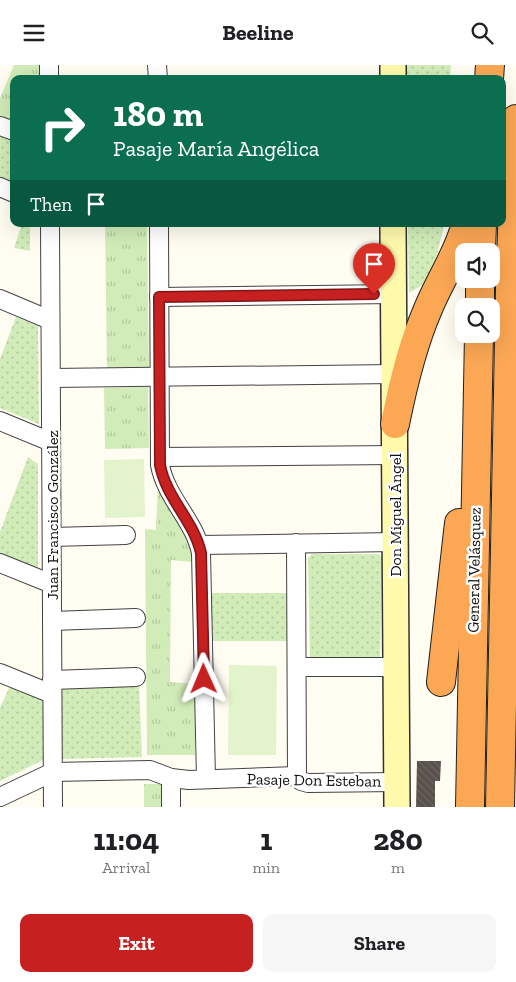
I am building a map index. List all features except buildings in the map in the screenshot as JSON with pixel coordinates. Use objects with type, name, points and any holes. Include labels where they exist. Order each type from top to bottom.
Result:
[{"type":"highway","name":"General Velásquez","points":[[500,807],[508,370],[516,119]]},
{"type":"highway","points":[[395,424],[413,347],[429,307],[456,252],[465,227]]},
{"type":"highway","points":[[481,243],[482,227]]},
{"type":"highway","name":"General Velásquez","points":[[470,807],[479,343]]},
{"type":"highway","points":[[508,370],[516,410]]},
{"type":"highway","points":[[441,682],[461,509],[477,416]]},
{"type":"street","name":"Juan Francisco González","points":[[50,227],[53,807]]},
{"type":"street","points":[[158,227],[160,457],[165,483],[200,545],[202,560],[206,779]]},
{"type":"street","name":"Don Miguel Ángel","points":[[393,227],[397,807]]},
{"type":"street","points":[[159,297],[394,294]]},
{"type":"street","points":[[0,299],[50,320]]},
{"type":"street","points":[[51,377],[394,374]]},
{"type":"street","points":[[0,421],[51,442]]},
{"type":"street","points":[[160,457],[395,455]]},
{"type":"street","points":[[52,537],[126,535]]},
{"type":"street","points":[[200,545],[395,542]]},
{"type":"street","points":[[296,543],[297,776]]},
{"type":"street","points":[[0,563],[52,584]]},
{"type":"street","points":[[52,621],[136,618]]},
{"type":"street","points":[[297,667],[396,667]]},
{"type":"street","points":[[0,673],[52,687],[136,677]]},
{"type":"street","name":"Pasaje Don Esteban","points":[[53,771],[150,770],[171,777],[189,780],[297,776],[301,781],[308,783],[397,782]]},
{"type":"street","points":[[0,797],[53,771]]},
{"type":"street","points":[[171,777],[171,807]]},
{"type":"green space","points":[[14,65],[41,65],[41,75],[10,75],[10,122],[0,118],[0,98]]},
{"type":"green space","points":[[407,65],[451,65],[450,75],[407,75]]},
{"type":"green space","points":[[0,134],[10,138],[10,182],[0,178]]},
{"type":"green space","points":[[21,227],[30,227],[30,251],[14,248]]},
{"type":"green space","points":[[105,227],[147,227],[149,368],[107,369]]},
{"type":"green space","points":[[408,227],[443,227],[430,281],[409,293]]},
{"type":"green space","points":[[16,317],[38,326],[39,424],[0,408],[0,359]]},
{"type":"green space","points":[[148,387],[149,448],[105,449],[104,388]]},
{"type":"green space","points":[[28,457],[38,464],[38,573],[0,558],[0,532]]},
{"type":"green space","points":[[144,459],[145,517],[105,518],[104,460]]},
{"type":"green space","points":[[158,484],[192,540],[192,562],[171,560],[170,682],[195,684],[195,755],[147,755],[145,529],[156,530]]},
{"type":"green space","points":[[312,554],[379,554],[382,558],[380,662],[310,662],[308,558]]},
{"type":"green space","points":[[212,593],[288,593],[288,641],[212,641]]},
{"type":"green space","points":[[229,665],[277,666],[276,755],[228,755]]},
{"type":"green space","points":[[139,683],[142,757],[61,759],[59,685]]},
{"type":"green space","points":[[10,686],[43,699],[43,760],[0,781],[0,708]]},
{"type":"green space","points":[[144,784],[165,784],[165,807],[144,807]]},
{"type":"route","points":[[204,679],[200,545],[169,492],[160,465],[159,297],[374,294]]}]
